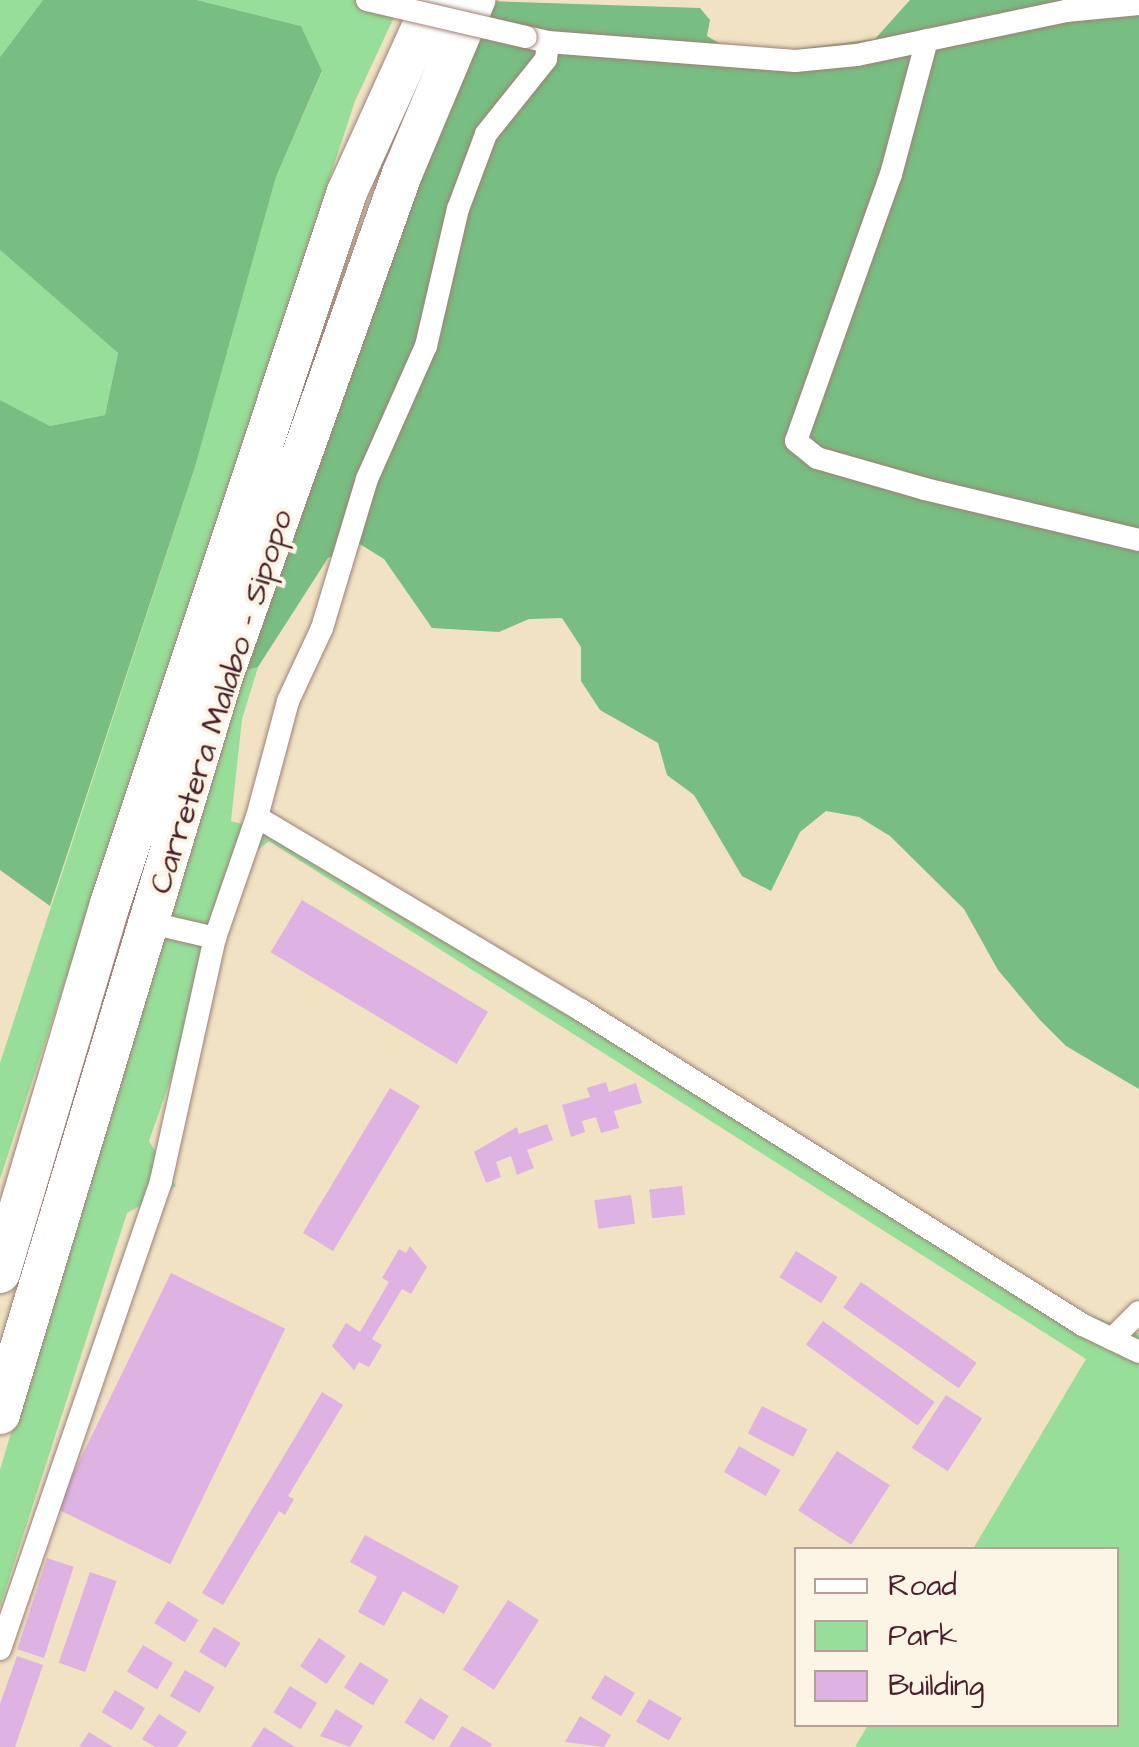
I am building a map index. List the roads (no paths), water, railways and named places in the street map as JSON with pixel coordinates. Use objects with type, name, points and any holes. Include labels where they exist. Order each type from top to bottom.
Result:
[{"type":"highway","name":"Carretera Malabo - Sipopo","points":[[0,1272],[110,904],[347,192],[434,0]]},
{"type":"highway","name":"Carretera Malabo - Sipopo","points":[[0,1414],[118,1008],[152,923],[223,676],[402,174],[476,0]]},
{"type":"street","points":[[367,0],[537,40],[795,61],[927,40],[1066,11],[1139,4]]},
{"type":"street","points":[[0,1649],[160,1181],[215,938],[258,817],[288,701],[322,628],[367,479],[426,346],[470,176],[499,112],[540,72],[537,40]]},
{"type":"street","points":[[927,40],[891,174],[796,441],[818,458],[925,489],[1139,540]]},
{"type":"street","points":[[258,817],[1139,1352]]},
{"type":"street","points":[[152,923],[215,938]]},
{"type":"street","points":[[1112,1339],[1139,1312]]}]
